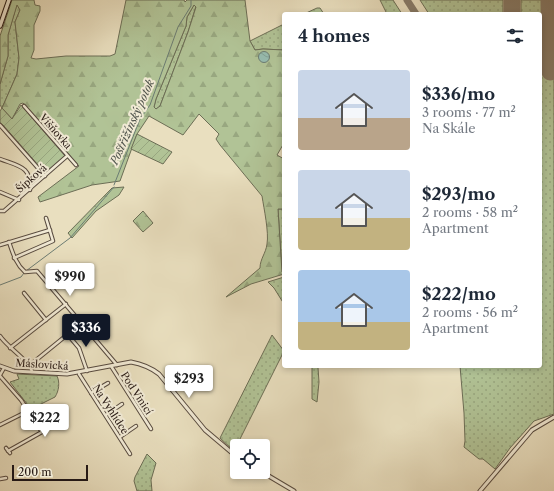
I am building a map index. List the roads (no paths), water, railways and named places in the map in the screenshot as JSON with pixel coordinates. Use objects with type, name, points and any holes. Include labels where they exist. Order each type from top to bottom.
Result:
[{"type":"main road","points":[[0,26],[9,0]]},
{"type":"street","name":"Višňovka","points":[[24,106],[76,165]]},
{"type":"street","points":[[0,125],[45,176]]},
{"type":"street","name":"Šípková","points":[[0,211],[4,211],[18,200],[67,156]]},
{"type":"street","points":[[0,159],[21,167],[27,172],[31,180],[30,190]]},
{"type":"street","points":[[0,192],[18,200]]},
{"type":"street","points":[[14,258],[53,241],[46,218]]},
{"type":"street","points":[[0,245],[50,230]]},
{"type":"street","points":[[9,242],[14,258],[25,272],[37,271],[117,365]]},
{"type":"street","points":[[24,294],[46,320]]},
{"type":"street","points":[[10,348],[66,304]]},
{"type":"street","points":[[30,365],[73,330]]},
{"type":"street","points":[[68,335],[79,348],[88,372]]},
{"type":"street","points":[[0,336],[10,348],[30,365],[32,372]]},
{"type":"street","name":"Máslovická","points":[[0,366],[14,371],[79,374],[131,362],[153,369],[205,430],[230,451]]},
{"type":"street","name":"Pod Vinicí","points":[[111,366],[151,429]]},
{"type":"street","points":[[4,368],[0,376],[28,411],[42,432],[8,451]]},
{"type":"street","name":"Na Vyhlídce","points":[[79,374],[130,454]]},
{"type":"street","points":[[91,394],[108,382]]},
{"type":"street","points":[[106,415],[122,404]]},
{"type":"street","points":[[0,424],[28,411]]},
{"type":"street","points":[[480,491],[532,430],[554,417]]},
{"type":"street","points":[[120,437],[136,426]]},
{"type":"street","points":[[270,477],[294,491]]},
{"type":"street","points":[[0,479],[6,478]]},
{"type":"water","points":[[262,52],[266,52],[268,53],[268,61],[262,62],[259,59],[259,55]]},
{"type":"waterway","name":"Postřižínský potok","points":[[114,185],[140,119],[150,105],[178,27],[191,6],[191,0]]},
{"type":"waterway","name":"Postřižínský potok","points":[[26,271],[70,238],[114,187]]},
{"type":"waterway","name":"Postřižínský potok","points":[[0,285],[21,277],[24,273]]}]
